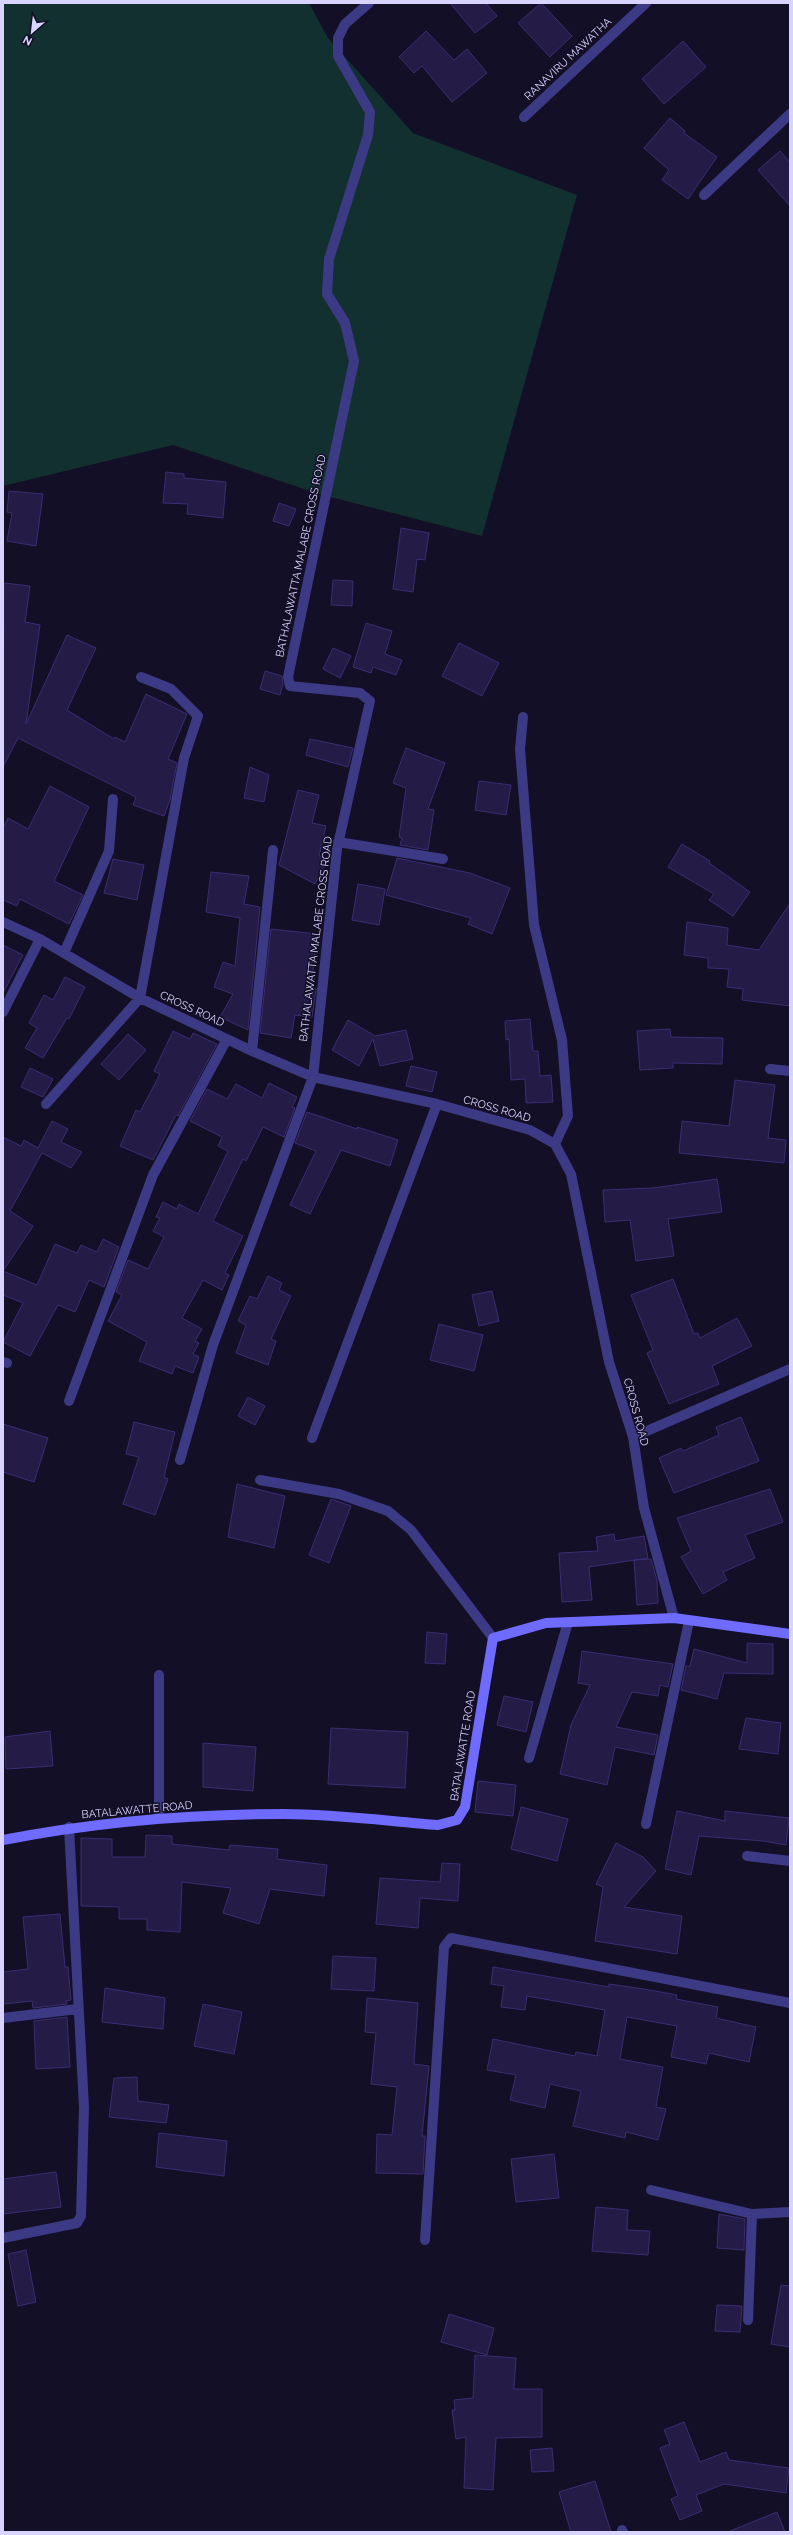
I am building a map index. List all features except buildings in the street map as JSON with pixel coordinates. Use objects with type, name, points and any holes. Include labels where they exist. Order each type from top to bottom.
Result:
[{"type":"street","name":"BATHALAWATTA MALABE CROSS ROAD","points":[[180,1460],[213,1345],[312,1077],[338,842],[370,701],[360,693],[290,686],[288,677],[354,361],[346,323],[327,294],[329,259],[368,135],[370,112],[338,56],[338,38],[345,24],[369,3]]},
{"type":"street","name":"RANAVIRU MAWATHA","points":[[524,117],[646,3]]},
{"type":"street","points":[[704,195],[790,114]]},
{"type":"street","points":[[46,1104],[140,998],[184,758],[198,716],[171,689],[141,677]]},
{"type":"street","points":[[524,717],[520,749],[534,925],[562,1040],[568,1116],[555,1144]]},
{"type":"street","points":[[64,953],[109,851],[113,799]]},
{"type":"street","points":[[338,842],[443,859]]},
{"type":"street","points":[[252,1051],[273,850]]},
{"type":"street","name":"CROSS ROAD","points":[[3,922],[40,939],[140,998],[252,1051],[312,1077],[437,1104],[530,1130],[555,1144],[571,1174],[609,1362],[632,1437],[644,1508],[674,1618]]},
{"type":"street","points":[[3,1012],[40,939]]},
{"type":"street","points":[[69,1401],[153,1175],[227,1039]]},
{"type":"street","points":[[770,1069],[790,1070]]},
{"type":"street","points":[[312,1438],[437,1104]]},
{"type":"street","points":[[632,1437],[790,1369]]},
{"type":"street","points":[[260,1480],[339,1494],[388,1511],[411,1530],[493,1638],[546,1623],[674,1618],[790,1634]]},
{"type":"street","points":[[646,1824],[689,1621]]},
{"type":"street","points":[[529,1758],[568,1622]]},
{"type":"street","name":"BATALAWATTE ROAD","points":[[3,1840],[69,1827],[159,1818],[285,1814],[438,1825],[457,1820],[465,1807],[493,1638]]},
{"type":"street","points":[[159,1675],[159,1818]]},
{"type":"street","points":[[3,2238],[76,2223],[81,2216],[84,2107],[69,1827]]},
{"type":"street","points":[[747,1856],[790,1860]]},
{"type":"street","points":[[425,2240],[444,1947],[451,1938],[790,2003]]},
{"type":"street","points":[[3,2018],[78,2009]]},
{"type":"street","points":[[651,2190],[752,2214],[790,2212]]},
{"type":"street","points":[[748,2320],[752,2214]]},
{"type":"green space","points":[[3,3],[309,3],[328,38],[413,133],[577,195],[482,536],[319,494],[173,445],[3,486]]}]
